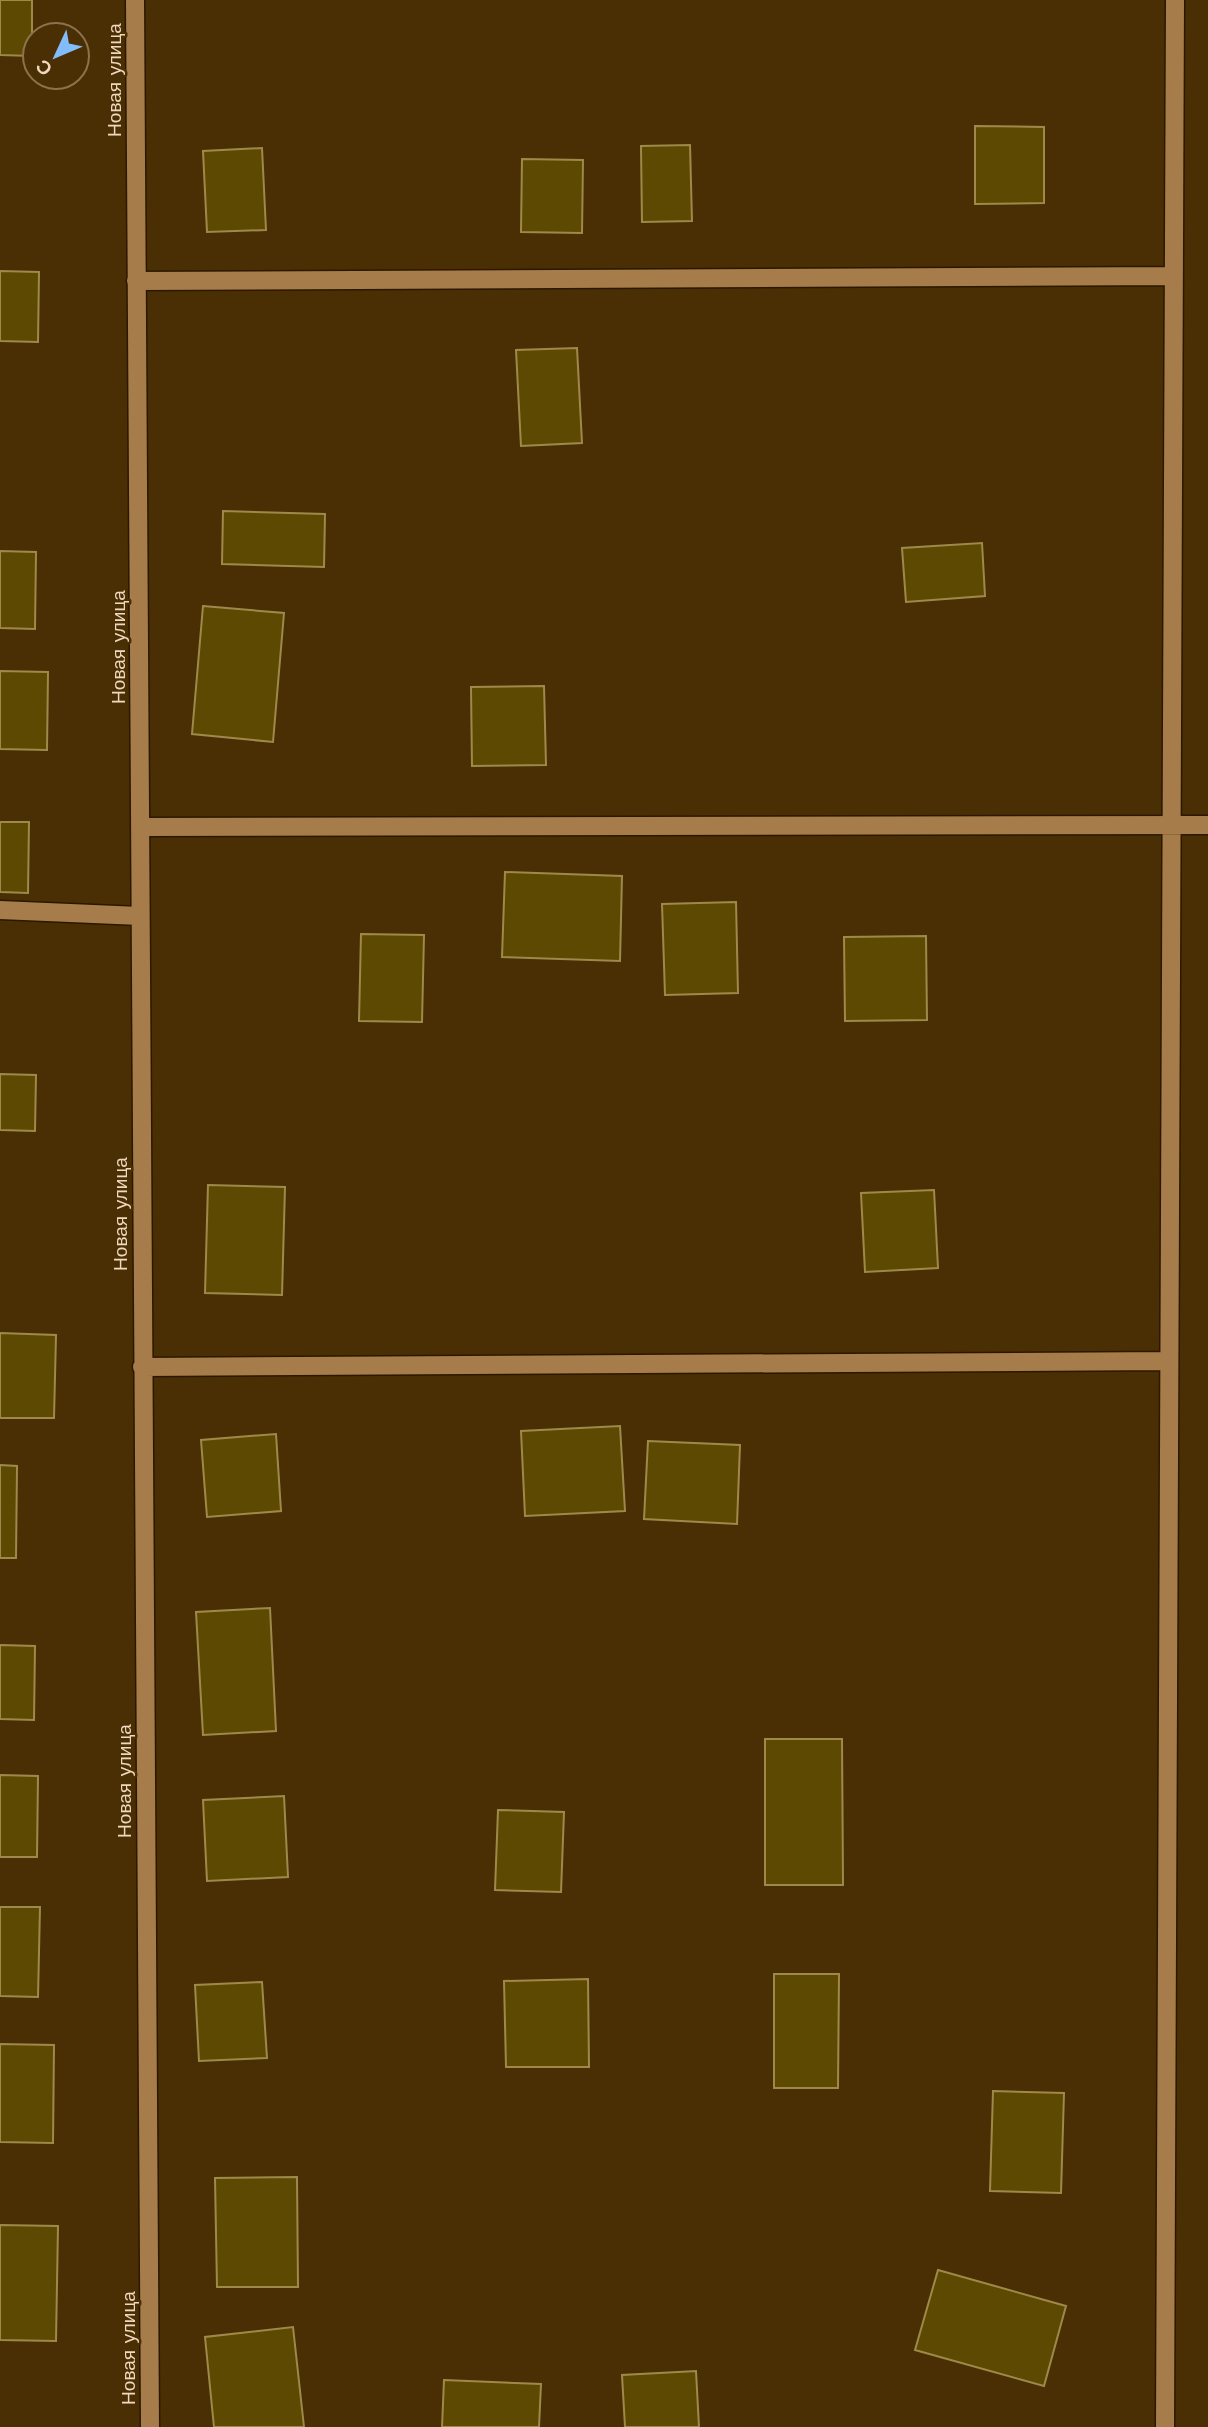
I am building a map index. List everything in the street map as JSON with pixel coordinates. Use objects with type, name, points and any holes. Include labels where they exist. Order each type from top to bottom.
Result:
[{"type":"street","name":"Новая улица","points":[[135,0],[150,2427]]},
{"type":"street","points":[[1165,2427],[1175,0]]},
{"type":"street","points":[[136,281],[1174,276]]},
{"type":"street","points":[[140,827],[1208,825]]},
{"type":"street","points":[[0,910],[140,916]]},
{"type":"street","points":[[142,1367],[1169,1361]]},
{"type":"building","points":[[0,0],[32,0],[32,21],[21,21],[21,56],[0,55]]},
{"type":"building","points":[[975,126],[1044,127],[1044,203],[975,204]]},
{"type":"building","points":[[690,145],[692,221],[642,222],[641,146]]},
{"type":"building","points":[[262,148],[266,230],[207,232],[203,151]]},
{"type":"building","points":[[522,159],[583,160],[582,233],[521,232]]},
{"type":"building","points":[[0,271],[39,272],[38,342],[0,341]]},
{"type":"building","points":[[577,348],[582,443],[521,446],[516,350]]},
{"type":"building","points":[[223,511],[325,514],[324,567],[222,564]]},
{"type":"building","points":[[982,543],[985,596],[906,602],[902,548]]},
{"type":"building","points":[[0,551],[36,552],[35,629],[0,628]]},
{"type":"building","points":[[203,606],[284,613],[273,742],[192,734]]},
{"type":"building","points":[[0,671],[48,672],[47,750],[0,749]]},
{"type":"building","points":[[544,686],[546,765],[472,766],[471,687]]},
{"type":"building","points":[[0,822],[29,822],[28,893],[0,892]]},
{"type":"building","points":[[505,872],[622,876],[620,961],[502,957]]},
{"type":"building","points":[[736,902],[738,993],[665,995],[662,904]]},
{"type":"building","points":[[361,934],[424,935],[422,1022],[359,1021]]},
{"type":"building","points":[[926,936],[927,1020],[845,1021],[844,937]]},
{"type":"building","points":[[0,1074],[36,1075],[35,1131],[0,1130]]},
{"type":"building","points":[[208,1185],[285,1187],[282,1295],[205,1293]]},
{"type":"building","points":[[934,1190],[938,1268],[865,1272],[861,1193]]},
{"type":"building","points":[[0,1333],[56,1335],[54,1418],[0,1418]]},
{"type":"building","points":[[620,1426],[625,1511],[525,1516],[521,1431]]},
{"type":"building","points":[[276,1434],[281,1511],[207,1517],[201,1440]]},
{"type":"building","points":[[648,1441],[740,1445],[737,1524],[644,1519]]},
{"type":"building","points":[[0,1465],[17,1466],[16,1558],[0,1558]]},
{"type":"building","points":[[270,1608],[276,1731],[203,1735],[196,1612]]},
{"type":"building","points":[[0,1645],[35,1646],[34,1720],[0,1719]]},
{"type":"building","points":[[765,1739],[842,1739],[843,1885],[765,1885]]},
{"type":"building","points":[[0,1775],[38,1776],[37,1857],[0,1857]]},
{"type":"building","points":[[284,1796],[288,1877],[207,1881],[203,1800]]},
{"type":"building","points":[[498,1810],[564,1812],[561,1892],[495,1890]]},
{"type":"building","points":[[0,1907],[40,1907],[38,1997],[0,1996]]},
{"type":"building","points":[[774,1974],[839,1974],[838,2088],[774,2088]]},
{"type":"building","points":[[588,1979],[589,2067],[506,2067],[504,1981]]},
{"type":"building","points":[[262,1982],[267,2058],[199,2061],[195,1985]]},
{"type":"building","points":[[0,2044],[54,2045],[53,2143],[0,2142]]},
{"type":"building","points":[[993,2091],[1064,2093],[1061,2193],[990,2191]]},
{"type":"building","points":[[297,2177],[298,2287],[217,2287],[215,2178]]},
{"type":"building","points":[[0,2225],[58,2226],[56,2341],[0,2340]]},
{"type":"building","points":[[938,2270],[1066,2306],[1044,2386],[915,2350]]},
{"type":"building","points":[[293,2327],[304,2427],[214,2427],[205,2337]]},
{"type":"building","points":[[696,2371],[699,2427],[625,2427],[622,2375]]},
{"type":"building","points":[[444,2380],[541,2384],[539,2427],[442,2427]]}]
